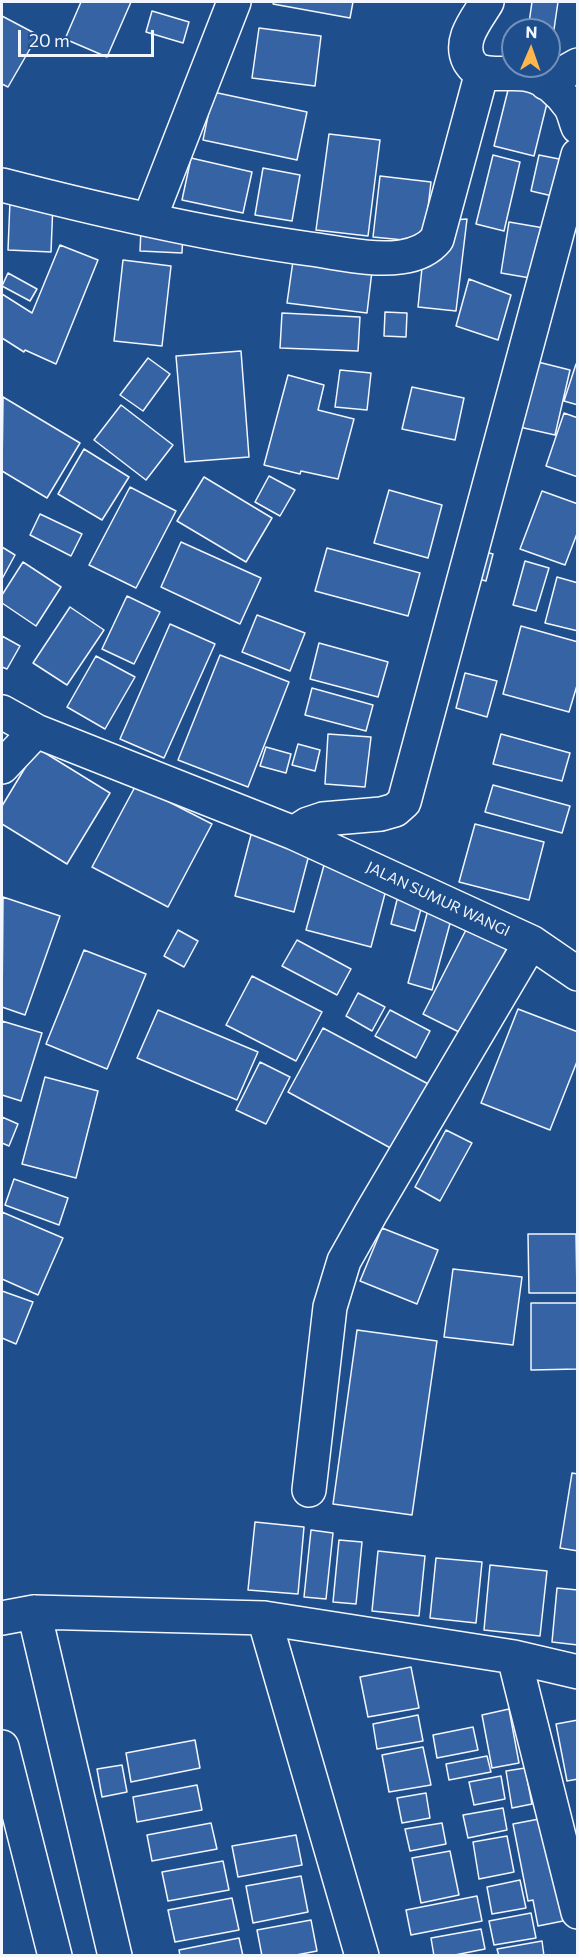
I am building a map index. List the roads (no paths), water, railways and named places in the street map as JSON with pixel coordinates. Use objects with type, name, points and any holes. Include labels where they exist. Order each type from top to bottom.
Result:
[{"type":"street","points":[[149,220],[234,2]]},
{"type":"street","points":[[487,2],[468,34],[465,44],[466,56],[471,66],[482,72],[530,75],[555,88],[571,107],[578,128]]},
{"type":"street","points":[[546,83],[578,65]]},
{"type":"street","points":[[2,185],[107,212],[258,242],[380,258],[419,253],[437,239],[482,72]]},
{"type":"street","points":[[294,833],[308,824],[323,819],[381,814],[395,810],[404,802],[578,155]]},
{"type":"street","name":"JALAN SUMUR WANGI","points":[[2,712],[36,731],[294,833],[531,942],[578,974]]},
{"type":"street","points":[[2,767],[36,731]]},
{"type":"street","points":[[309,1490],[330,1307],[344,1261],[531,942]]},
{"type":"street","points":[[34,1612],[115,1956]]},
{"type":"street","points":[[2,1618],[34,1612],[264,1618],[514,1657],[578,1672]]},
{"type":"street","points":[[264,1618],[362,1956]]},
{"type":"street","points":[[514,1657],[578,1912]]},
{"type":"street","points":[[2,1747],[55,1956]]}]
